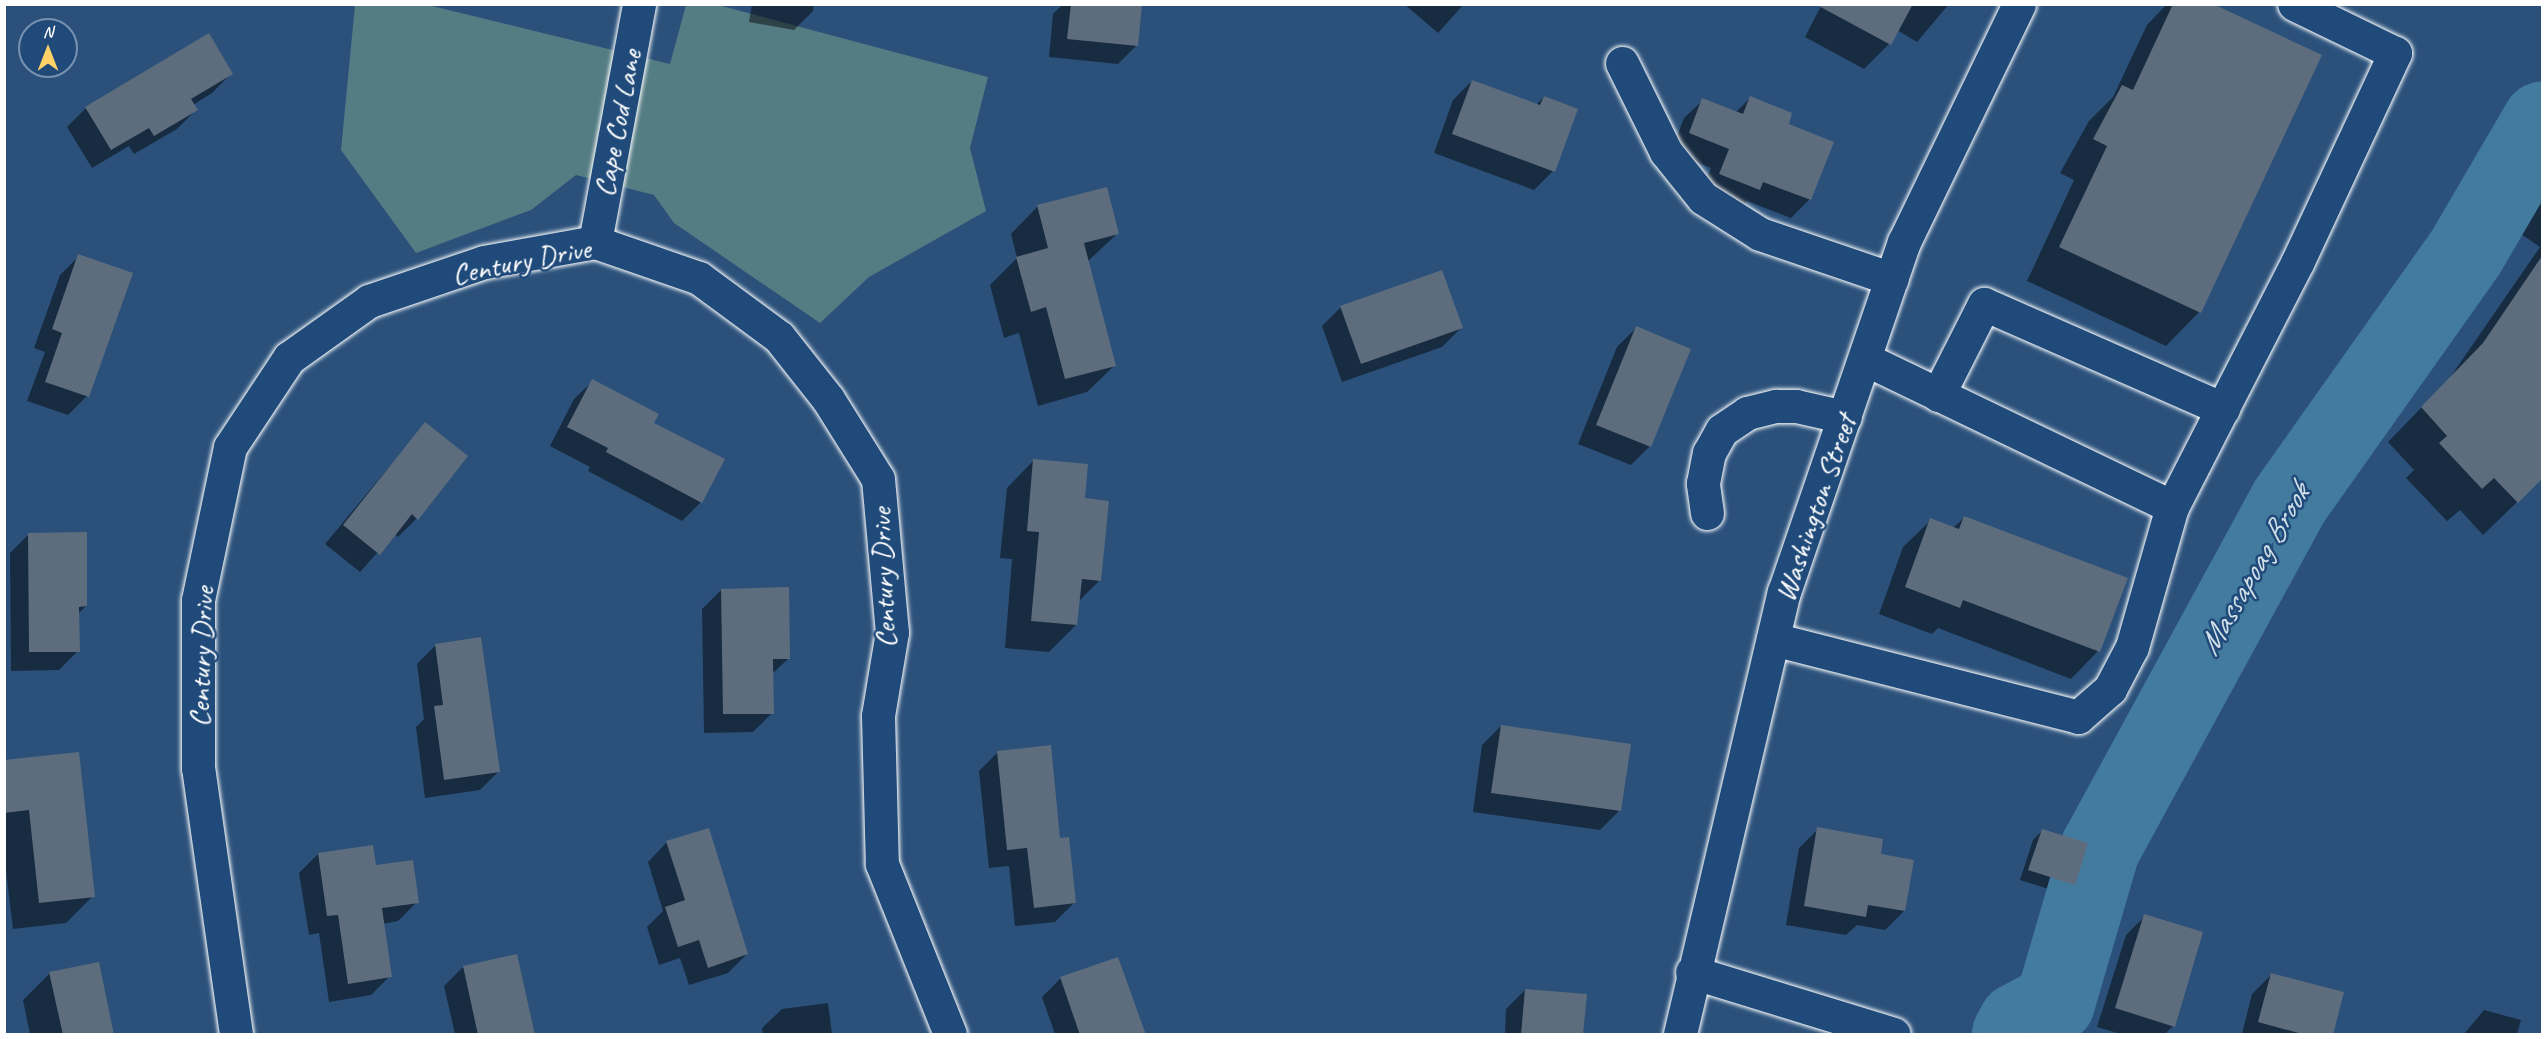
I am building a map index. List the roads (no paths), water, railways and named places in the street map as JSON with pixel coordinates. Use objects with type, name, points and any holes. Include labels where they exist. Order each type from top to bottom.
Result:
[{"type":"street","name":"Cape Cod Lane","points":[[595,242],[639,4]]},
{"type":"street","name":"Washington Street","points":[[1680,1035],[1692,972],[1784,592],[1904,242],[2019,4]]},
{"type":"street","points":[[1773,639],[2078,717],[2110,689],[2132,647],[2172,507],[2297,263],[2395,53],[2294,4]]},
{"type":"street","points":[[1622,63],[1666,152],[1703,198],[1760,234],[1892,279]]},
{"type":"street","name":"Century Drive","points":[[236,1035],[198,768],[198,600],[230,447],[290,358],[369,301],[484,262],[595,242],[699,278],[779,337],[828,399],[878,479],[892,632],[878,716],[882,864],[950,1035]]},
{"type":"street","points":[[1938,395],[1984,304],[2223,409]]},
{"type":"street","points":[[1865,359],[2172,507]]},
{"type":"street","points":[[1707,513],[1703,483],[1709,453],[1722,430],[1747,413],[1776,406],[1796,406],[1845,417]]},
{"type":"street","points":[[1692,972],[1894,1035]]},
{"type":"waterway","name":"Massapoag Brook","points":[[2012,1034],[2018,1023],[2055,1003],[2100,849],[2289,502],[2466,252],[2542,122]]}]
